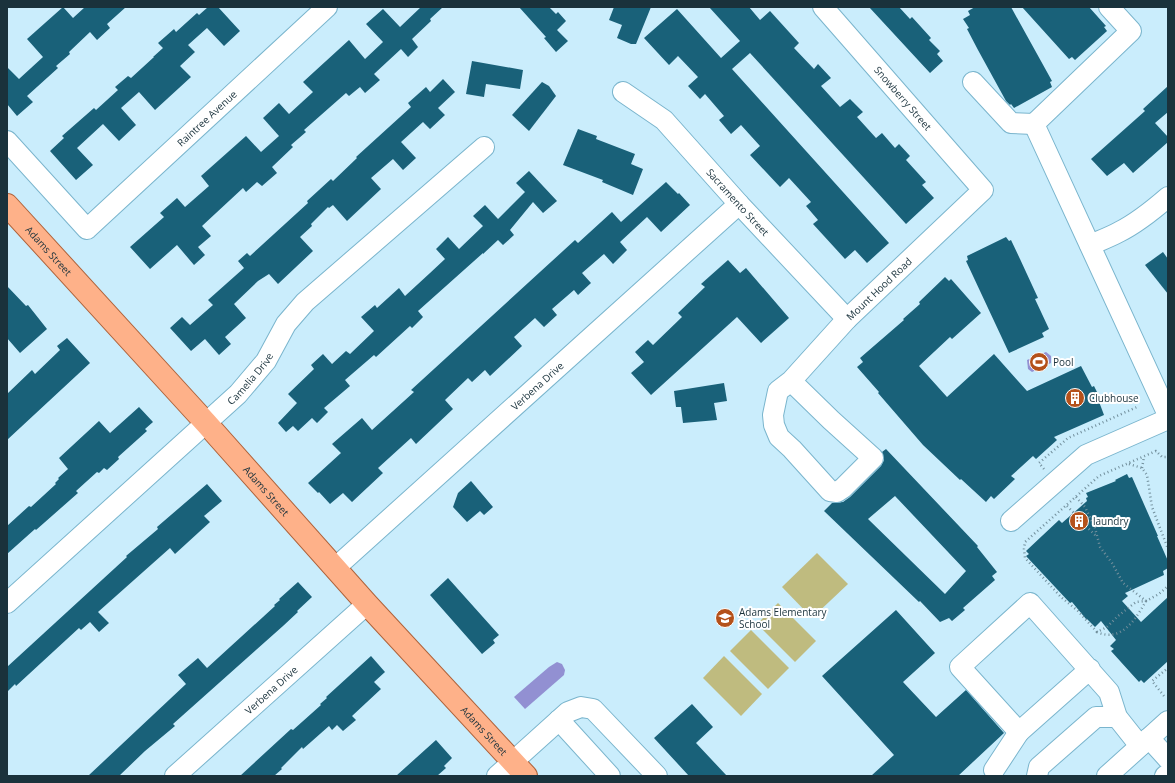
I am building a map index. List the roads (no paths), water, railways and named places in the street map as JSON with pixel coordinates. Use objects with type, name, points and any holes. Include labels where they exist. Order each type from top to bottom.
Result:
[{"type":"main road","name":"Adams Street","points":[[9,213],[206,422],[512,771]]},
{"type":"street","name":"Raintree Avenue","points":[[7,141],[87,229],[327,7]]},
{"type":"street","name":"Snowberry Street","points":[[823,7],[983,190]]},
{"type":"street","points":[[973,82],[1012,124],[1034,124],[1131,31],[1109,7]]},
{"type":"street","name":"Sacramento Street","points":[[624,92],[664,120],[739,204],[847,319]]},
{"type":"street","points":[[1034,124],[1095,243],[1168,415]]},
{"type":"street","name":"Camelia Drive","points":[[7,603],[238,394],[266,361],[286,324],[305,302],[484,147]]},
{"type":"street","name":"Mount Hood Road","points":[[784,386],[847,319],[983,190]]},
{"type":"street","points":[[1095,243],[1134,223],[1155,208],[1168,196]]},
{"type":"street","name":"Verbena Drive","points":[[335,568],[739,204]]},
{"type":"street","points":[[784,386],[831,420],[873,458],[843,488],[837,492],[830,491],[779,437],[774,425],[773,415],[784,386]]},
{"type":"street","points":[[1011,521],[1086,455],[1168,419]]},
{"type":"street","points":[[1020,732],[960,667],[1030,603],[1109,692],[1117,717],[1145,742],[1168,759]]},
{"type":"street","name":"Verbena Drive","points":[[175,776],[367,604]]},
{"type":"street","points":[[994,770],[1020,732],[1090,669]]},
{"type":"street","points":[[512,771],[559,720],[568,712],[581,707],[594,709],[657,776]]},
{"type":"street","points":[[1037,776],[1039,768],[1096,717],[1117,717]]},
{"type":"street","points":[[559,720],[610,776]]},
{"type":"street","points":[[1107,776],[1168,721]]},
{"type":"place","name":"Pool","points":[[1039,362]]},
{"type":"place","name":"Clubhouse","points":[[1075,398]]},
{"type":"place","name":"laundry","points":[[1079,521]]},
{"type":"place","name":"Adams Elementary School","points":[[725,618]]}]
